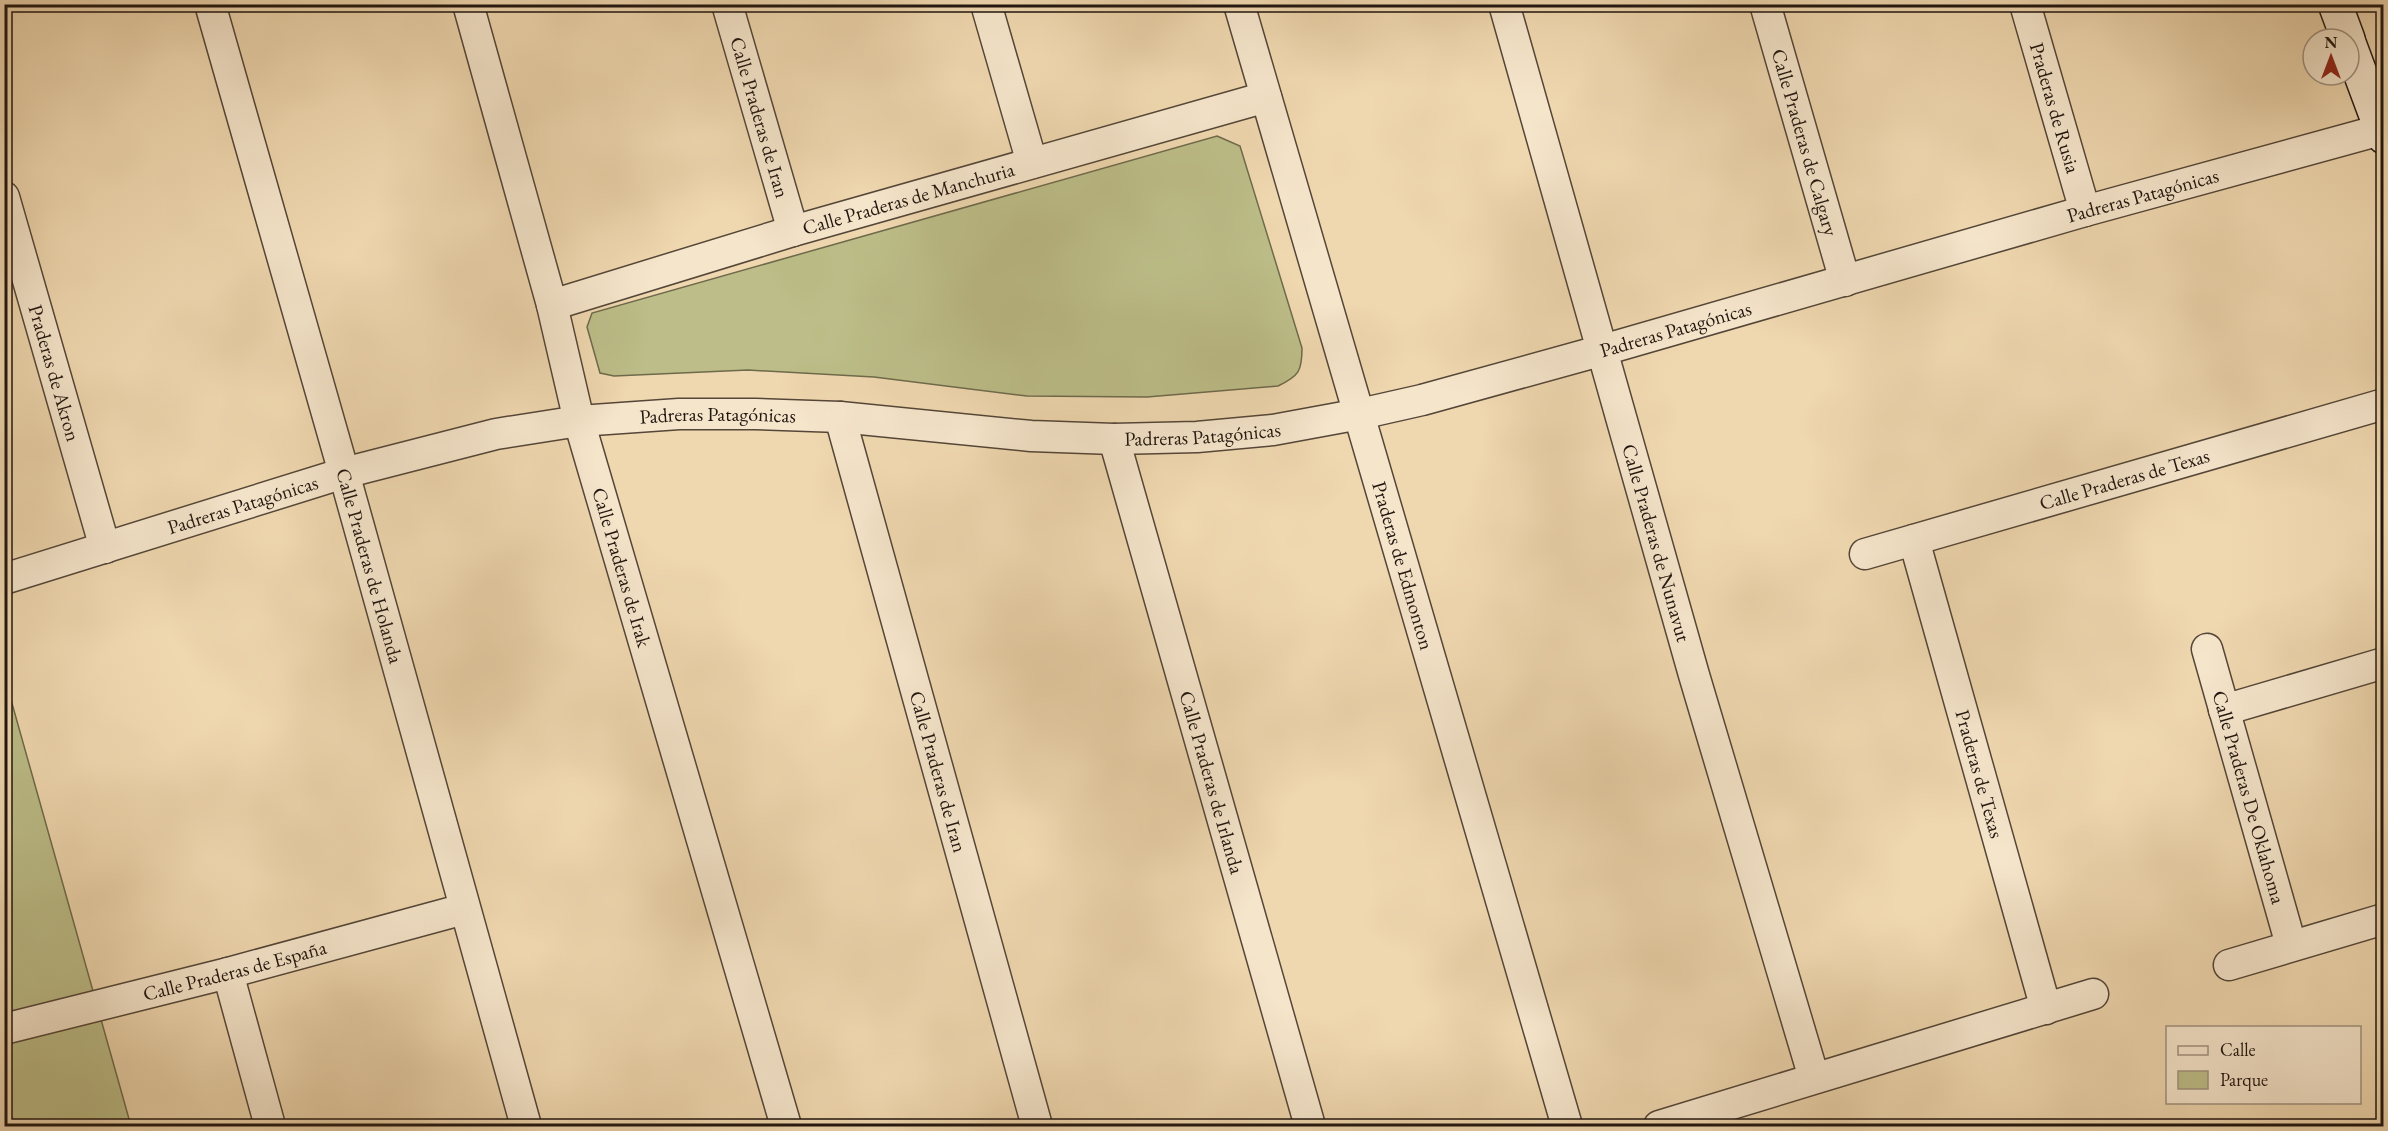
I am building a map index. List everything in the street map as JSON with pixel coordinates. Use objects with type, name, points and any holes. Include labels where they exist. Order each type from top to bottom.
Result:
[{"type":"street","name":"Calle Praderas de Holanda","points":[[210,4],[344,473],[526,1126]]},
{"type":"street","name":"Calle Praderas de Irak","points":[[468,4],[552,305],[579,421],[786,1126]]},
{"type":"street","name":"Calle Praderas de Iran","points":[[727,4],[793,231]]},
{"type":"street","points":[[986,4],[1032,163]]},
{"type":"street","name":"Praderas de Edmonton","points":[[1239,4],[1567,1126]]},
{"type":"street","name":"Calle Praderas de Nunavut","points":[[1504,4],[1694,675],[1814,1078]]},
{"type":"street","name":"Calle Praderas de Calgary","points":[[1765,4],[1845,281]]},
{"type":"street","name":"Praderas de Rusia","points":[[2025,4],[2085,211]]},
{"type":"street","points":[[2335,4],[2343,27]]},
{"type":"street","points":[[2361,75],[2383,132]]},
{"type":"street","name":"Calle Praderas de Manchuria","points":[[552,305],[793,231],[1266,97]]},
{"type":"street","name":"Padreras Patagónicas","points":[[4,579],[344,473],[496,434],[579,421],[679,414],[840,417],[1030,436],[1114,439],[1197,437],[1273,430],[1360,414],[1422,400],[1603,350],[2085,211],[2383,132]]},
{"type":"street","name":"Praderas de Akron","points":[[4,197],[105,548]]},
{"type":"street","name":"Calle Praderas de Texas","points":[[1864,554],[2384,404]]},
{"type":"street","name":"Calle Praderas de Iran","points":[[840,417],[1038,1126]]},
{"type":"street","name":"Calle Praderas de Irlanda","points":[[1114,439],[1310,1126]]},
{"type":"street","name":"Praderas de Texas","points":[[1914,540],[2046,1009]]},
{"type":"street","name":"Calle Praderas De Oklahoma","points":[[2207,649],[2291,945]]},
{"type":"street","name":"Calle Praderas De Oklahoma","points":[[2224,710],[2384,663]]},
{"type":"street","name":"Calle Praderas de España","points":[[4,1029],[228,973],[464,909]]},
{"type":"street","points":[[2229,965],[2384,919]]},
{"type":"street","points":[[228,973],[270,1126]]},
{"type":"street","points":[[1659,1126],[2093,994]]},
{"type":"green space","points":[[1217,136],[1240,146],[1302,348],[1298,372],[1278,386],[1147,397],[1027,396],[874,377],[748,370],[614,376],[600,373],[587,327],[592,313]]},
{"type":"green space","points":[[4,675],[131,1126],[14,1126],[5,1093]]}]
